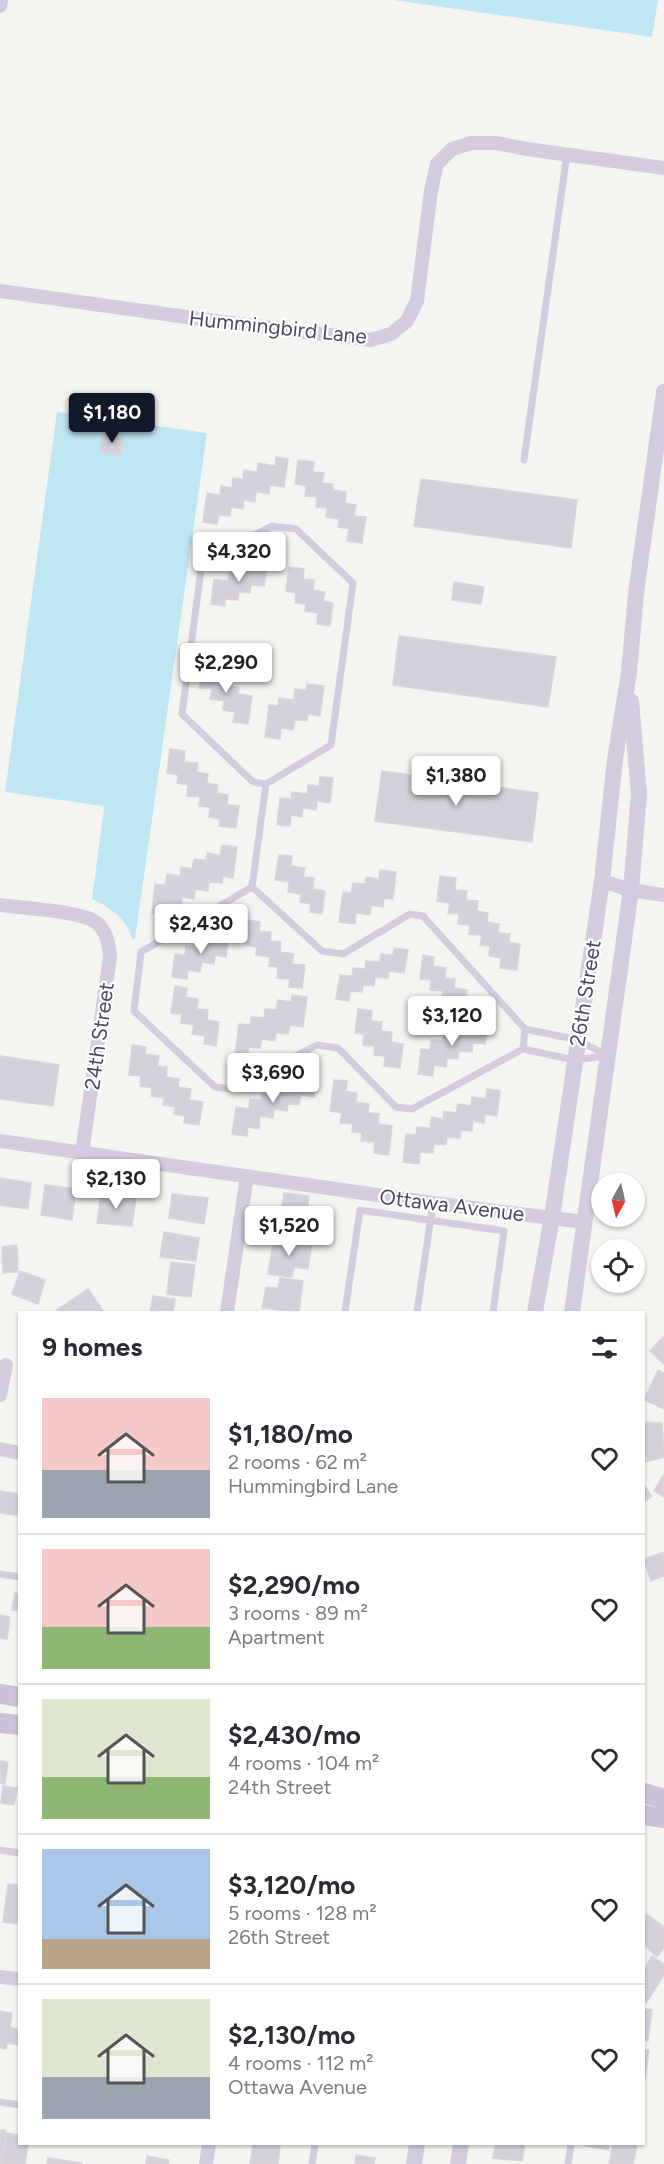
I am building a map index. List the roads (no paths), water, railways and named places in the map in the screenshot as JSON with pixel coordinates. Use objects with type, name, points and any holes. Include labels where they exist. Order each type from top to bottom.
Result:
[{"type":"main road","points":[[0,1694],[18,1697]]},
{"type":"main road","points":[[0,1723],[18,1725]]},
{"type":"main road","points":[[645,1793],[664,1799]]},
{"type":"main road","points":[[645,1815],[664,1818]]},
{"type":"street","points":[[0,6],[1,0]]},
{"type":"street","name":"Hummingbird Lane","points":[[0,291],[371,340],[391,334],[407,321],[417,301],[431,191],[437,164],[452,149],[471,143],[496,143],[664,168]]},
{"type":"street","name":"26th Street","points":[[535,1311],[552,1217],[602,881],[615,759],[629,674],[636,593],[664,392]]},
{"type":"street","name":"26th Street","points":[[572,1311],[631,890],[639,794],[629,674]]},
{"type":"street","points":[[602,881],[631,890],[664,895]]},
{"type":"street","name":"24th Street","points":[[0,905],[82,916],[96,922],[108,941],[111,957],[82,1153]]},
{"type":"street","name":"Ottawa Avenue","points":[[0,1141],[433,1203],[584,1222]]},
{"type":"street","points":[[227,1311],[247,1176]]},
{"type":"street","points":[[0,1395],[6,1365]]},
{"type":"street","points":[[0,1449],[18,1453]]},
{"type":"street","points":[[0,1977],[18,1979]]},
{"type":"street","points":[[206,2164],[209,2145]]},
{"type":"street","points":[[414,2164],[417,2145]]},
{"type":"street","points":[[458,2164],[461,2145]]},
{"type":"lane","points":[[524,460],[567,154]]},
{"type":"lane","points":[[272,526],[297,529],[353,583],[331,745],[266,784],[253,782],[182,714],[202,562],[272,526]]},
{"type":"lane","points":[[252,887],[266,784]]},
{"type":"lane","points":[[252,887],[322,951],[343,954],[410,914],[423,916],[525,1029],[578,1040],[608,1056]]},
{"type":"lane","points":[[252,887],[141,952],[134,1011],[215,1087],[231,1089],[317,1045],[338,1048],[396,1107],[412,1109],[523,1049],[574,1060],[608,1056]]},
{"type":"lane","points":[[523,1049],[525,1029]]},
{"type":"lane","points":[[417,1311],[433,1203]]},
{"type":"lane","points":[[345,1311],[360,1210],[504,1231],[493,1311]]},
{"type":"lane","points":[[0,1574],[18,1577]]},
{"type":"lane","points":[[0,1850],[18,1853]]},
{"type":"lane","points":[[0,2102],[18,2105]]},
{"type":"lane","points":[[312,2164],[315,2145]]},
{"type":"lane","points":[[568,2164],[571,2145]]}]
